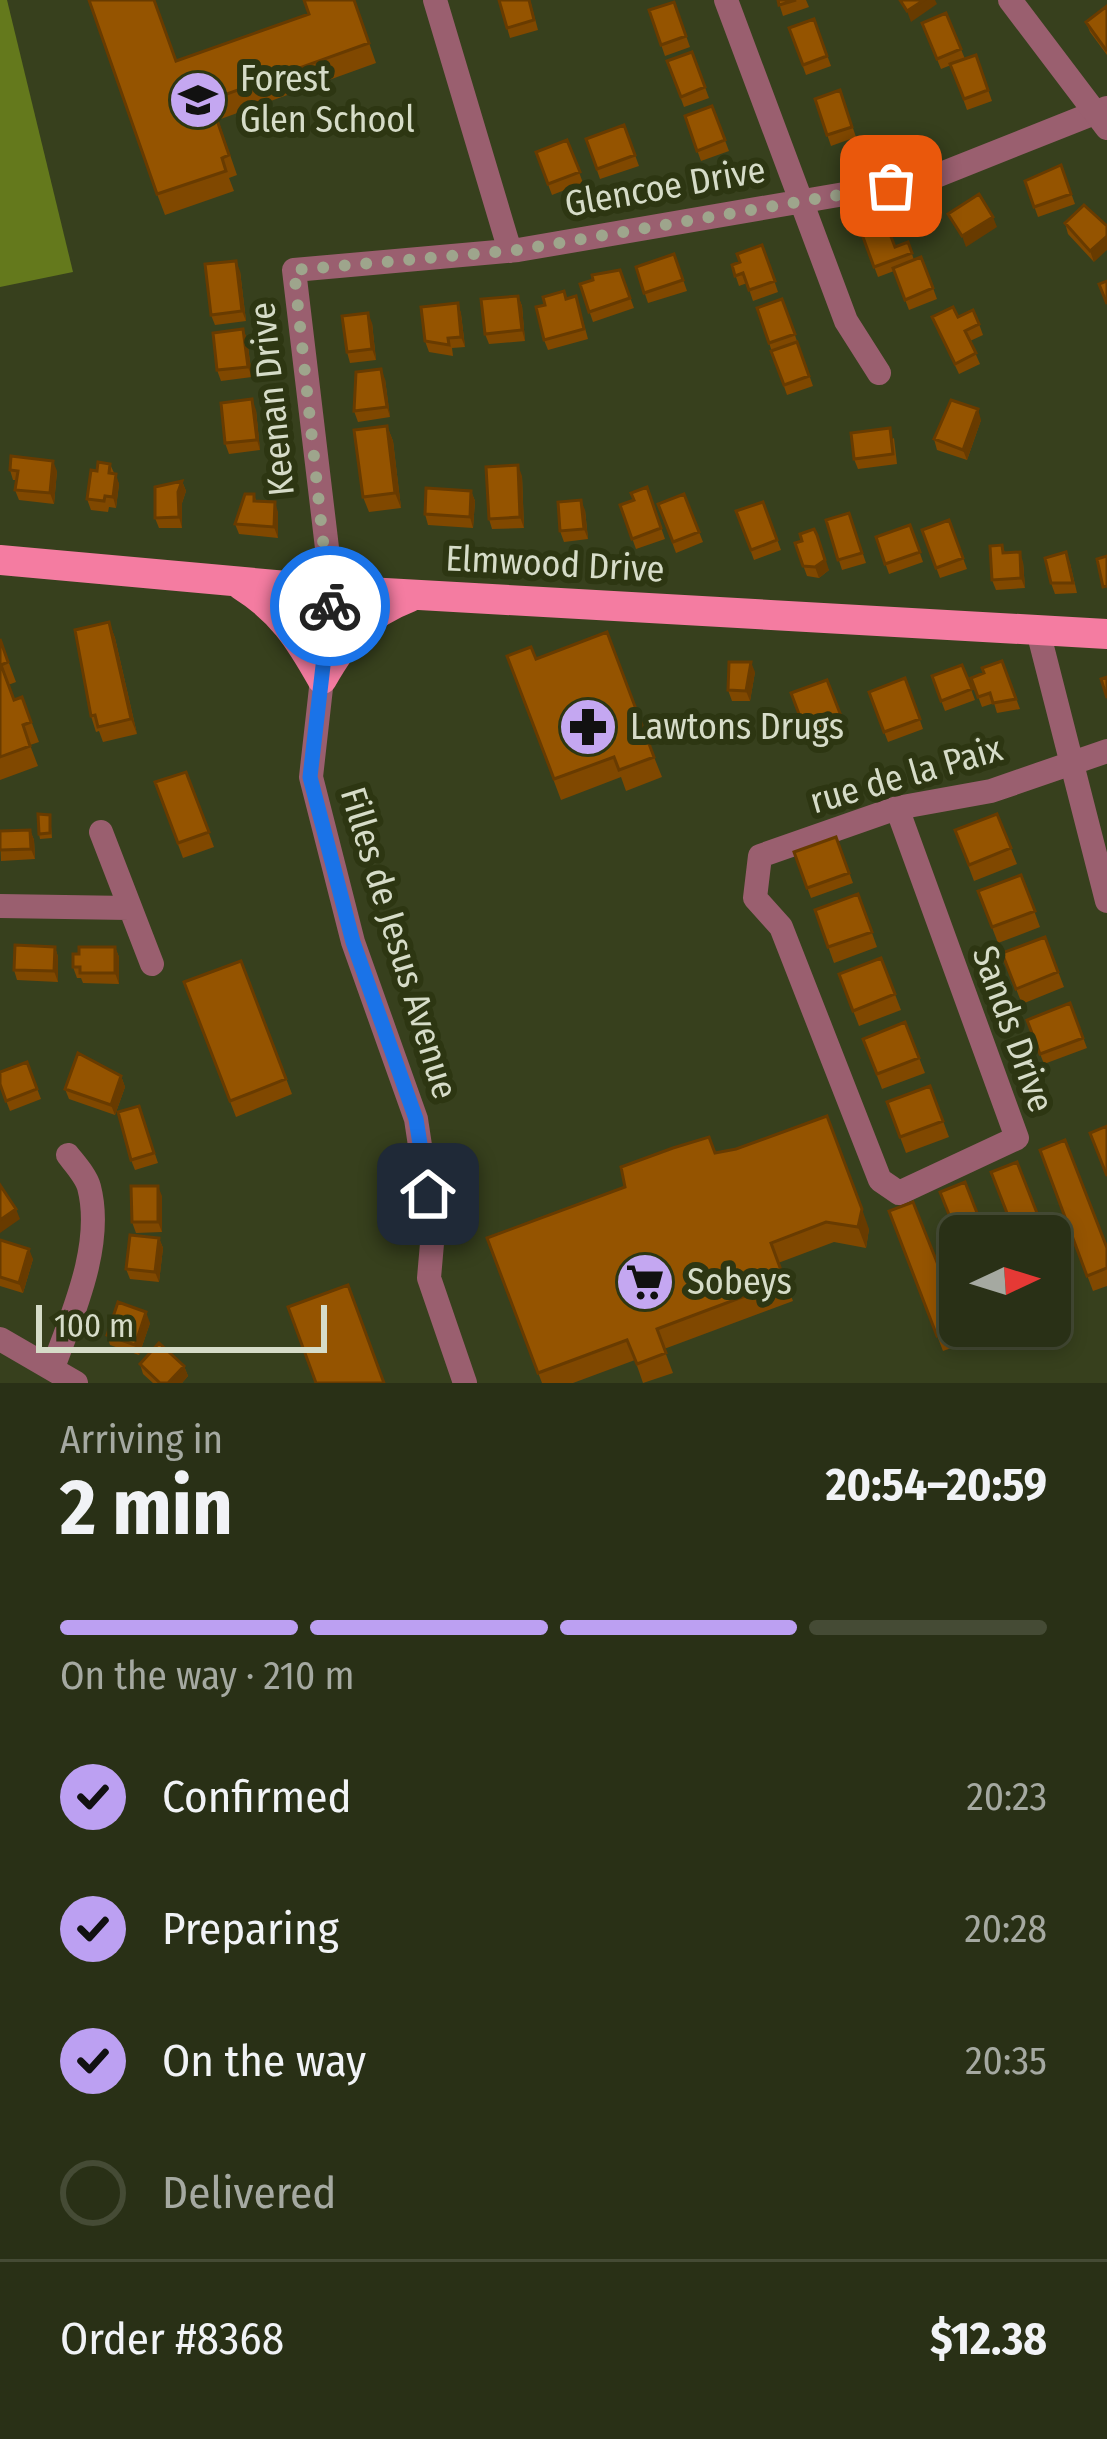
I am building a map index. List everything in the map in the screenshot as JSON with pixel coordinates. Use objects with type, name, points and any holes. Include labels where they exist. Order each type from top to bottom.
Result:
[{"type":"main road","name":"Elmwood Drive","points":[[0,560],[332,590],[1107,634]]},
{"type":"main road","points":[[236,581],[283,616],[322,679],[348,633],[365,617],[416,595]]},
{"type":"street","points":[[435,0],[510,250]]},
{"type":"street","points":[[726,0],[846,321],[879,373]]},
{"type":"street","points":[[1010,0],[1101,116]]},
{"type":"street","name":"Glencoe Drive","points":[[294,270],[510,250],[926,180],[1101,116]]},
{"type":"street","name":"Keenan Drive","points":[[294,270],[332,590]]},
{"type":"street","name":"Filles de Jesus Avenue","points":[[332,590],[310,777],[353,942],[416,1119],[433,1232],[429,1278],[465,1383]]},
{"type":"street","points":[[1038,631],[1107,902]]},
{"type":"street","name":"rue de la Paix","points":[[760,856],[897,808],[991,790],[1107,751]]},
{"type":"street","name":"Sands Drive","points":[[760,856],[755,898],[781,928],[880,1180],[899,1193],[1018,1138],[897,808]]},
{"type":"street","points":[[100,832],[152,964]]},
{"type":"street","points":[[0,906],[129,908]]},
{"type":"street","points":[[54,1365],[77,1303],[90,1223],[89,1185],[68,1154]]},
{"type":"street","points":[[0,1339],[54,1365],[76,1383]]},
{"type":"green space","points":[[0,0],[7,0],[73,272],[0,287]]},
{"type":"building","name":"Forest Glen School","points":[[89,0],[154,0],[176,61],[309,14],[304,0],[354,0],[369,43],[210,100],[229,155],[222,158],[226,171],[157,194]]},
{"type":"building","points":[[499,0],[529,0],[534,20],[507,28]]},
{"type":"building","points":[[900,0],[924,0],[907,11]]},
{"type":"building","points":[[674,2],[686,36],[661,45],[649,10]]},
{"type":"building","points":[[1107,6],[1107,49],[1106,50],[1086,22]]},
{"type":"building","points":[[946,13],[961,49],[937,59],[922,23]]},
{"type":"building","points":[[814,19],[827,56],[803,65],[789,28]]},
{"type":"building","points":[[692,52],[705,87],[681,97],[667,61]]},
{"type":"building","points":[[976,55],[988,90],[964,99],[950,64]]},
{"type":"building","points":[[840,90],[852,127],[827,135],[815,99]]},
{"type":"building","points":[[712,106],[725,140],[697,151],[685,116]]},
{"type":"building","points":[[624,125],[635,155],[597,169],[586,139]]},
{"type":"building","points":[[567,140],[580,172],[548,184],[536,152]]},
{"type":"building","points":[[1061,165],[1071,194],[1034,207],[1025,181]]},
{"type":"building","points":[[979,194],[993,217],[962,236],[948,214]]},
{"type":"building","points":[[1084,205],[1107,226],[1107,236],[1090,251],[1065,223]]},
{"type":"building","points":[[885,221],[895,247],[908,242],[912,253],[874,267],[860,229]]},
{"type":"building","points":[[762,245],[775,281],[749,290],[743,273],[735,276],[732,265],[740,262],[737,254]]},
{"type":"building","points":[[674,254],[683,280],[644,293],[636,267]]},
{"type":"building","points":[[921,257],[933,288],[905,300],[893,268]]},
{"type":"building","points":[[236,261],[242,311],[211,315],[205,264]]},
{"type":"building","points":[[620,270],[630,298],[589,312],[580,284],[593,280],[592,275]]},
{"type":"building","points":[[1107,281],[1107,304],[1099,284]]},
{"type":"building","points":[[564,291],[566,299],[576,296],[584,329],[544,340],[536,307],[545,305],[543,297]]},
{"type":"building","points":[[518,296],[522,330],[485,334],[481,299]]},
{"type":"building","points":[[782,299],[795,334],[769,343],[757,308]]},
{"type":"building","points":[[458,303],[461,337],[448,338],[449,345],[425,341],[421,307]]},
{"type":"building","points":[[953,307],[958,317],[973,310],[979,324],[965,331],[976,353],[955,364],[932,317]]},
{"type":"building","points":[[368,313],[372,349],[347,352],[342,316]]},
{"type":"building","points":[[243,329],[248,367],[217,370],[213,333]]},
{"type":"building","points":[[797,342],[809,376],[784,385],[771,351]]},
{"type":"building","points":[[381,369],[387,407],[354,411],[356,372]]},
{"type":"building","points":[[252,399],[257,440],[225,443],[221,403]]},
{"type":"building","points":[[951,400],[978,409],[963,450],[934,439]]},
{"type":"building","points":[[387,426],[395,493],[363,497],[354,430]]},
{"type":"building","points":[[890,428],[893,454],[854,459],[851,433]]},
{"type":"building","points":[[11,456],[53,461],[50,493],[15,490],[18,471],[10,470]]},
{"type":"building","points":[[98,462],[110,464],[109,473],[116,474],[113,497],[105,496],[104,501],[87,499],[91,470],[97,471]]},
{"type":"building","points":[[518,465],[520,517],[489,519],[486,467]]},
{"type":"building","points":[[182,481],[179,517],[155,518],[155,487]]},
{"type":"building","points":[[647,487],[661,528],[632,539],[620,505],[634,500],[631,493]]},
{"type":"building","points":[[426,488],[471,491],[470,517],[425,514]]},
{"type":"building","points":[[245,494],[254,494],[254,501],[275,502],[274,527],[235,524]]},
{"type":"building","points":[[684,494],[699,532],[673,542],[658,504]]},
{"type":"building","points":[[581,500],[584,529],[560,531],[558,502]]},
{"type":"building","points":[[763,502],[777,540],[751,550],[736,511]]},
{"type":"building","points":[[849,513],[862,553],[838,560],[826,520]]},
{"type":"building","points":[[949,520],[963,558],[936,568],[922,530]]},
{"type":"building","points":[[910,525],[920,552],[885,564],[876,537]]},
{"type":"building","points":[[814,529],[825,560],[815,567],[803,566],[795,543],[802,541],[800,534]]},
{"type":"building","points":[[1002,545],[1003,553],[1020,552],[1021,578],[992,580],[990,546]]},
{"type":"building","points":[[1066,552],[1073,583],[1051,583],[1045,558]]},
{"type":"building","points":[[1107,556],[1107,586],[1103,587],[1097,559]]},
{"type":"building","points":[[109,622],[131,719],[98,727],[95,715],[91,716],[75,630]]},
{"type":"building","name":"Lawtons Drugs","points":[[607,632],[654,757],[619,770],[614,757],[554,779],[507,656],[531,647],[536,659]]},
{"type":"building","points":[[0,639],[8,662],[1,665],[14,700],[22,697],[31,722],[23,725],[30,746],[0,757]]},
{"type":"building","points":[[1002,661],[1016,699],[993,703],[990,693],[978,697],[971,678]]},
{"type":"building","points":[[729,662],[751,662],[746,691],[728,690]]},
{"type":"building","points":[[962,665],[972,689],[941,701],[932,676]]},
{"type":"building","points":[[905,678],[920,719],[884,732],[869,692]]},
{"type":"building","points":[[827,680],[843,721],[807,735],[791,693]]},
{"type":"building","points":[[186,772],[209,832],[178,843],[155,782]]},
{"type":"building","points":[[38,814],[50,815],[50,833],[39,834]]},
{"type":"building","points":[[997,814],[1011,848],[969,865],[955,830]]},
{"type":"building","points":[[30,830],[31,849],[0,850],[0,831]]},
{"type":"building","points":[[836,837],[849,873],[807,888],[794,852]]},
{"type":"building","points":[[1021,875],[1035,911],[992,927],[978,891]]},
{"type":"building","points":[[858,894],[872,932],[828,947],[815,910]]},
{"type":"building","points":[[1045,937],[1058,972],[1016,989],[1002,953]]},
{"type":"building","points":[[15,945],[55,947],[54,971],[14,970]]},
{"type":"building","points":[[79,947],[115,947],[115,973],[80,973],[80,967],[73,967],[73,954],[79,954]]},
{"type":"building","points":[[881,958],[895,994],[853,1011],[839,974]]},
{"type":"building","points":[[241,961],[286,1079],[230,1101],[184,982]]},
{"type":"building","points":[[1070,1003],[1083,1038],[1040,1054],[1027,1020]]},
{"type":"building","points":[[905,1022],[919,1058],[877,1074],[863,1039]]},
{"type":"building","points":[[78,1053],[121,1076],[111,1105],[65,1089]]},
{"type":"building","points":[[27,1062],[37,1089],[6,1101],[0,1072]]},
{"type":"building","points":[[930,1086],[943,1121],[900,1137],[887,1102]]},
{"type":"building","points":[[139,1106],[154,1153],[131,1160],[118,1112]]},
{"type":"building","name":"Sobeys","points":[[827,1116],[862,1209],[858,1227],[826,1222],[771,1243],[785,1281],[657,1329],[666,1353],[637,1364],[627,1340],[538,1373],[487,1238],[625,1187],[621,1167],[673,1148],[709,1137],[715,1153],[736,1149]]},
{"type":"building","points":[[1107,1126],[1107,1176],[1090,1133]]},
{"type":"building","points":[[1065,1140],[1107,1248],[1107,1268],[1087,1276],[1071,1233],[1071,1215],[1064,1215],[1040,1150]]},
{"type":"building","points":[[1017,1162],[1038,1215],[1008,1215],[991,1172]]},
{"type":"building","points":[[965,1182],[978,1215],[949,1215],[940,1192]]},
{"type":"building","points":[[0,1185],[16,1209],[0,1220]]},
{"type":"building","points":[[131,1186],[158,1186],[158,1222],[132,1222]]},
{"type":"building","points":[[913,1202],[939,1267],[937,1336],[889,1211]]},
{"type":"building","points":[[130,1235],[159,1238],[155,1272],[126,1269]]},
{"type":"building","points":[[0,1240],[29,1249],[19,1283],[0,1277]]},
{"type":"building","points":[[348,1285],[384,1383],[316,1383],[288,1307]]},
{"type":"building","points":[[118,1302],[146,1312],[135,1345],[107,1335]]},
{"type":"building","points":[[159,1343],[184,1366],[168,1383],[160,1383],[140,1364]]},
{"type":"way so far","points":[[330,606],[332,590],[294,270],[518,250],[891,186]]},
{"type":"place","name":"Forest Glen School","points":[[198,100]]},
{"type":"place","name":"Lawtons Drugs","points":[[588,727]]},
{"type":"place","name":"Sobeys","points":[[645,1282]]},
{"type":"route","points":[[330,606],[310,777],[353,942],[416,1119],[428,1194]]}]
